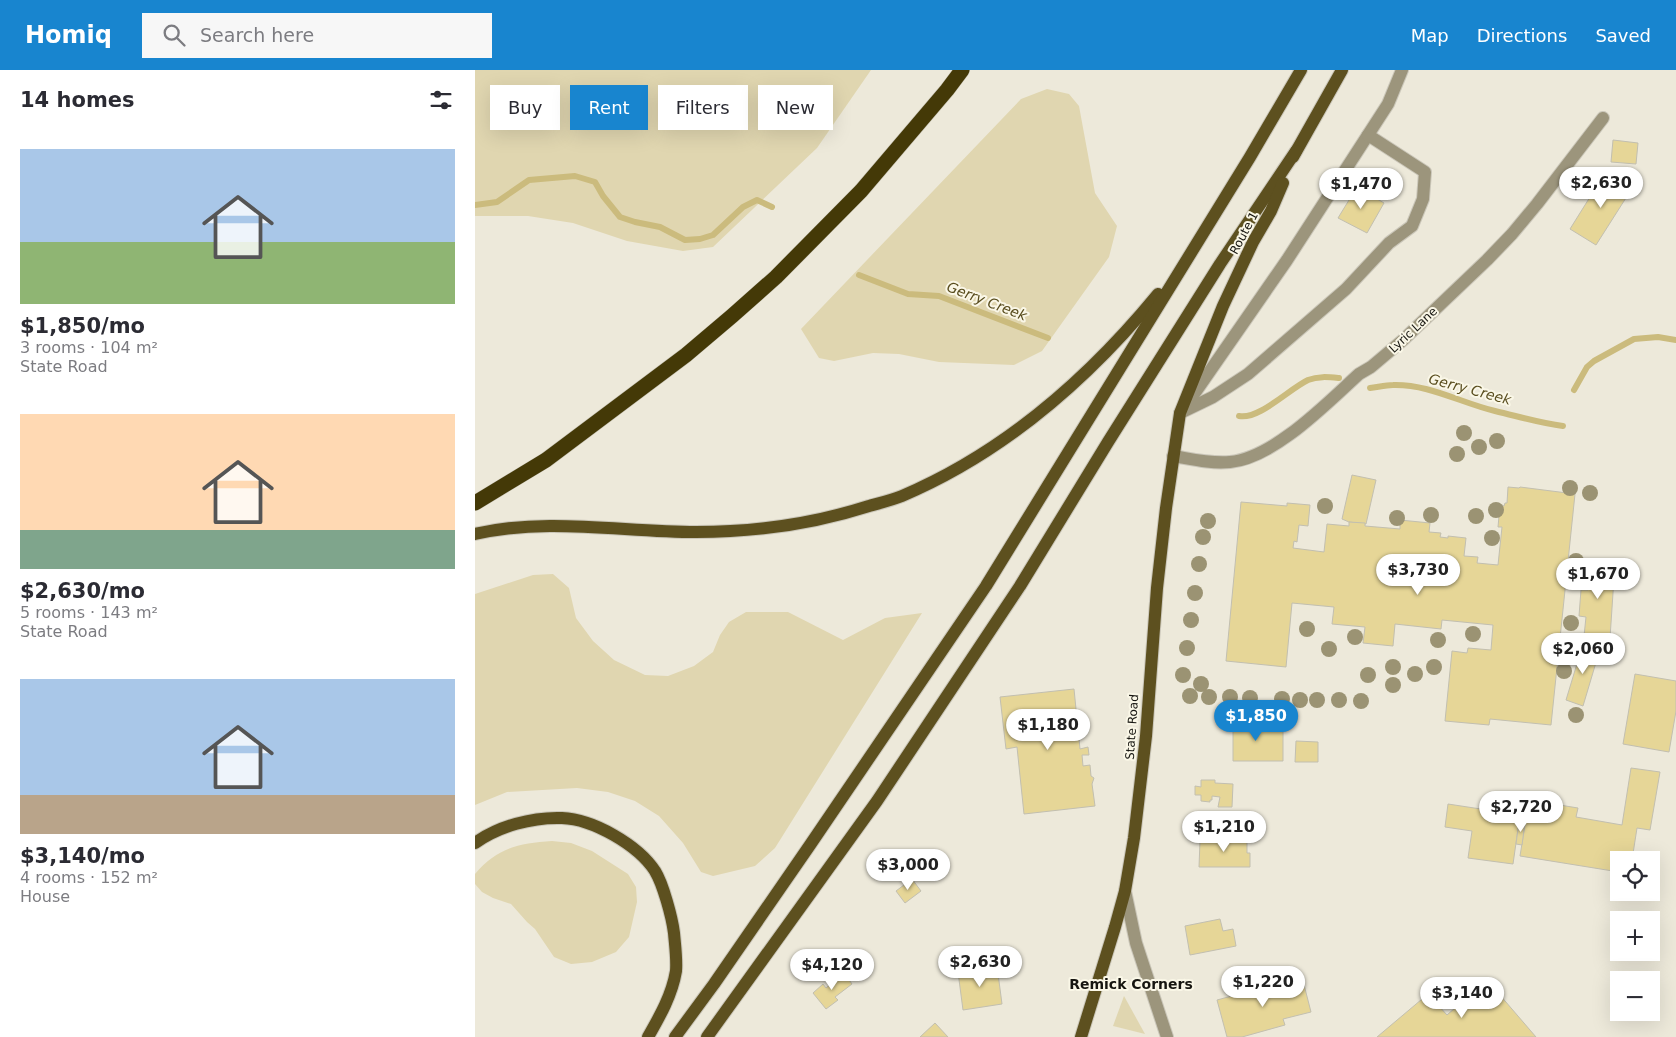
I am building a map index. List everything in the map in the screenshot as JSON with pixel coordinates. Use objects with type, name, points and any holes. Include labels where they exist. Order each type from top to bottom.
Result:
[{"type":"highway","points":[[475,503],[546,460],[686,355],[776,277],[861,191],[962,70]]},
{"type":"main road","points":[[675,1037],[810,845],[986,586],[1250,157],[1301,70]]},
{"type":"main road","name":"Route 1","points":[[1180,413],[1227,299],[1253,242],[1271,211],[1296,151],[1342,70]]},
{"type":"main road","points":[[707,1037],[877,801],[998,619],[1220,264],[1296,151]]},
{"type":"main road","points":[[475,534],[497,529],[530,526],[575,526],[667,532],[726,532],[793,525],[842,515],[901,496],[947,475],[981,454],[1049,406],[1097,362],[1130,328],[1189,255]]},
{"type":"main road","name":"State Road","points":[[1083,1036],[1125,891],[1134,838],[1147,736],[1157,588],[1180,413]]},
{"type":"main road","points":[[475,843],[509,826],[538,819],[563,818],[590,825],[617,836],[639,853],[650,865],[655,872],[672,917],[676,969],[671,992],[648,1037]]},
{"type":"street","points":[[1180,413],[1226,350],[1287,260],[1388,104],[1402,70]]},
{"type":"street","name":"Lyric Lane","points":[[1173,456],[1212,462],[1230,462],[1260,453],[1282,440],[1359,374],[1403,340],[1487,260],[1537,204],[1603,118]]},
{"type":"street","points":[[1180,413],[1213,397],[1248,374],[1346,289],[1389,243],[1412,226],[1423,199],[1425,172],[1367,135]]},
{"type":"street","points":[[1125,891],[1136,943],[1167,1037]]},
{"type":"shaded area","points":[[475,70],[871,70],[833,125],[833,85],[758,85],[758,130],[829,130],[817,148],[713,247],[683,251],[627,241],[573,223],[528,216],[475,216]]},
{"type":"shaded area","points":[[1047,89],[1069,94],[1079,106],[1095,193],[1117,226],[1109,257],[1042,351],[1014,365],[939,362],[899,354],[873,353],[834,361],[819,358],[801,329],[1021,99]]},
{"type":"shaded area","points":[[553,574],[569,588],[576,618],[593,641],[614,660],[645,675],[668,676],[694,666],[713,652],[720,635],[729,622],[746,612],[788,612],[843,640],[885,618],[922,613],[775,848],[755,866],[713,876],[701,872],[683,843],[659,816],[635,801],[608,792],[577,788],[507,792],[475,805],[475,594],[533,575]]},
{"type":"shaded area","points":[[552,841],[571,843],[592,851],[628,874],[636,887],[637,902],[629,937],[616,952],[592,962],[571,964],[554,957],[535,929],[511,904],[482,892],[475,884],[475,874],[483,865],[500,853],[519,845]]},
{"type":"shaded area","points":[[1124,996],[1145,1034],[1113,1026]]},
{"type":"building","points":[[1613,140],[1638,143],[1636,164],[1611,162]]},
{"type":"building","points":[[1605,173],[1631,190],[1596,245],[1570,229]]},
{"type":"building","points":[[1357,187],[1384,203],[1367,233],[1338,218]]},
{"type":"building","points":[[1352,475],[1376,480],[1366,524],[1349,522],[1342,519]]},
{"type":"building","points":[[1508,487],[1575,494],[1551,725],[1490,719],[1489,725],[1445,721],[1452,651],[1467,653],[1468,648],[1491,650],[1493,625],[1442,620],[1441,629],[1395,624],[1393,646],[1363,643],[1365,627],[1332,624],[1334,607],[1292,603],[1286,667],[1226,661],[1241,502],[1287,506],[1287,503],[1310,505],[1308,526],[1299,525],[1297,542],[1294,541],[1293,548],[1324,552],[1327,524],[1349,526],[1349,522],[1365,523],[1365,526],[1400,529],[1400,520],[1430,523],[1429,532],[1441,533],[1440,537],[1466,538],[1464,556],[1478,557],[1477,563],[1498,565],[1502,527],[1498,527],[1500,505],[1504,506],[1507,503]]},
{"type":"building","points":[[1590,561],[1615,563],[1610,638],[1584,636],[1586,617],[1579,616],[1581,590],[1588,590]]},
{"type":"building","points":[[1583,644],[1600,649],[1583,706],[1566,700]]},
{"type":"building","points":[[1635,674],[1676,681],[1676,711],[1669,752],[1623,744]]},
{"type":"building","points":[[1074,689],[1080,749],[1088,747],[1089,755],[1082,755],[1083,766],[1090,765],[1091,776],[1094,778],[1092,784],[1095,806],[1024,814],[1017,747],[1006,749],[1000,697]]},
{"type":"building","points":[[1233,717],[1254,717],[1254,729],[1283,729],[1283,761],[1233,761]]},
{"type":"building","points":[[1296,741],[1318,742],[1318,762],[1295,762]]},
{"type":"building","points":[[1631,768],[1660,772],[1650,830],[1637,828],[1633,851],[1610,851],[1610,871],[1520,856],[1529,800],[1578,808],[1576,817],[1622,825]]},
{"type":"building","points":[[1201,780],[1215,780],[1215,783],[1233,784],[1232,807],[1218,807],[1220,797],[1212,796],[1210,802],[1201,801],[1201,795],[1195,795],[1195,786],[1201,787]]},
{"type":"building","points":[[1448,804],[1520,815],[1513,864],[1468,858],[1472,831],[1445,827]]},
{"type":"building","points":[[1519,822],[1525,822],[1522,845],[1516,844]]},
{"type":"building","points":[[1222,837],[1237,837],[1237,840],[1247,840],[1247,853],[1250,853],[1250,867],[1199,867],[1200,841],[1222,841]]},
{"type":"building","points":[[912,879],[921,891],[905,903],[896,891]]},
{"type":"building","points":[[1220,919],[1223,931],[1233,929],[1236,946],[1190,955],[1185,926]]},
{"type":"building","points":[[997,966],[1002,1004],[963,1010],[958,972]]},
{"type":"building","points":[[844,973],[852,984],[835,997],[838,1000],[826,1009],[813,993],[823,984],[826,988]]},
{"type":"building","points":[[1302,977],[1311,1012],[1283,1019],[1285,1025],[1242,1037],[1227,1037],[1217,1000]]},
{"type":"building","points":[[1487,980],[1536,1037],[1377,1037],[1428,994],[1447,1015]]},
{"type":"building","points":[[935,1023],[948,1037],[920,1037]]},
{"type":"waterway","name":"Gerry Creek","points":[[475,205],[497,202],[529,180],[575,176],[595,182],[603,196],[620,217],[660,227],[685,240],[700,239],[713,235],[743,207],[757,200],[772,207]]},
{"type":"waterway","name":"Gerry Creek","points":[[859,275],[908,294],[939,296],[1048,338]]},
{"type":"waterway","name":"Gerry Creek","points":[[1574,390],[1587,367],[1594,361],[1634,339],[1658,337],[1676,340]]},
{"type":"waterway","name":"Gerry Creek","points":[[1239,416],[1247,416],[1265,409],[1308,380],[1319,377],[1339,378]]},
{"type":"waterway","name":"Gerry Creek","points":[[1370,388],[1393,385],[1419,388],[1482,408],[1563,426]]},
{"type":"district","name":"Remick Corners","points":[[1131,984]]}]
